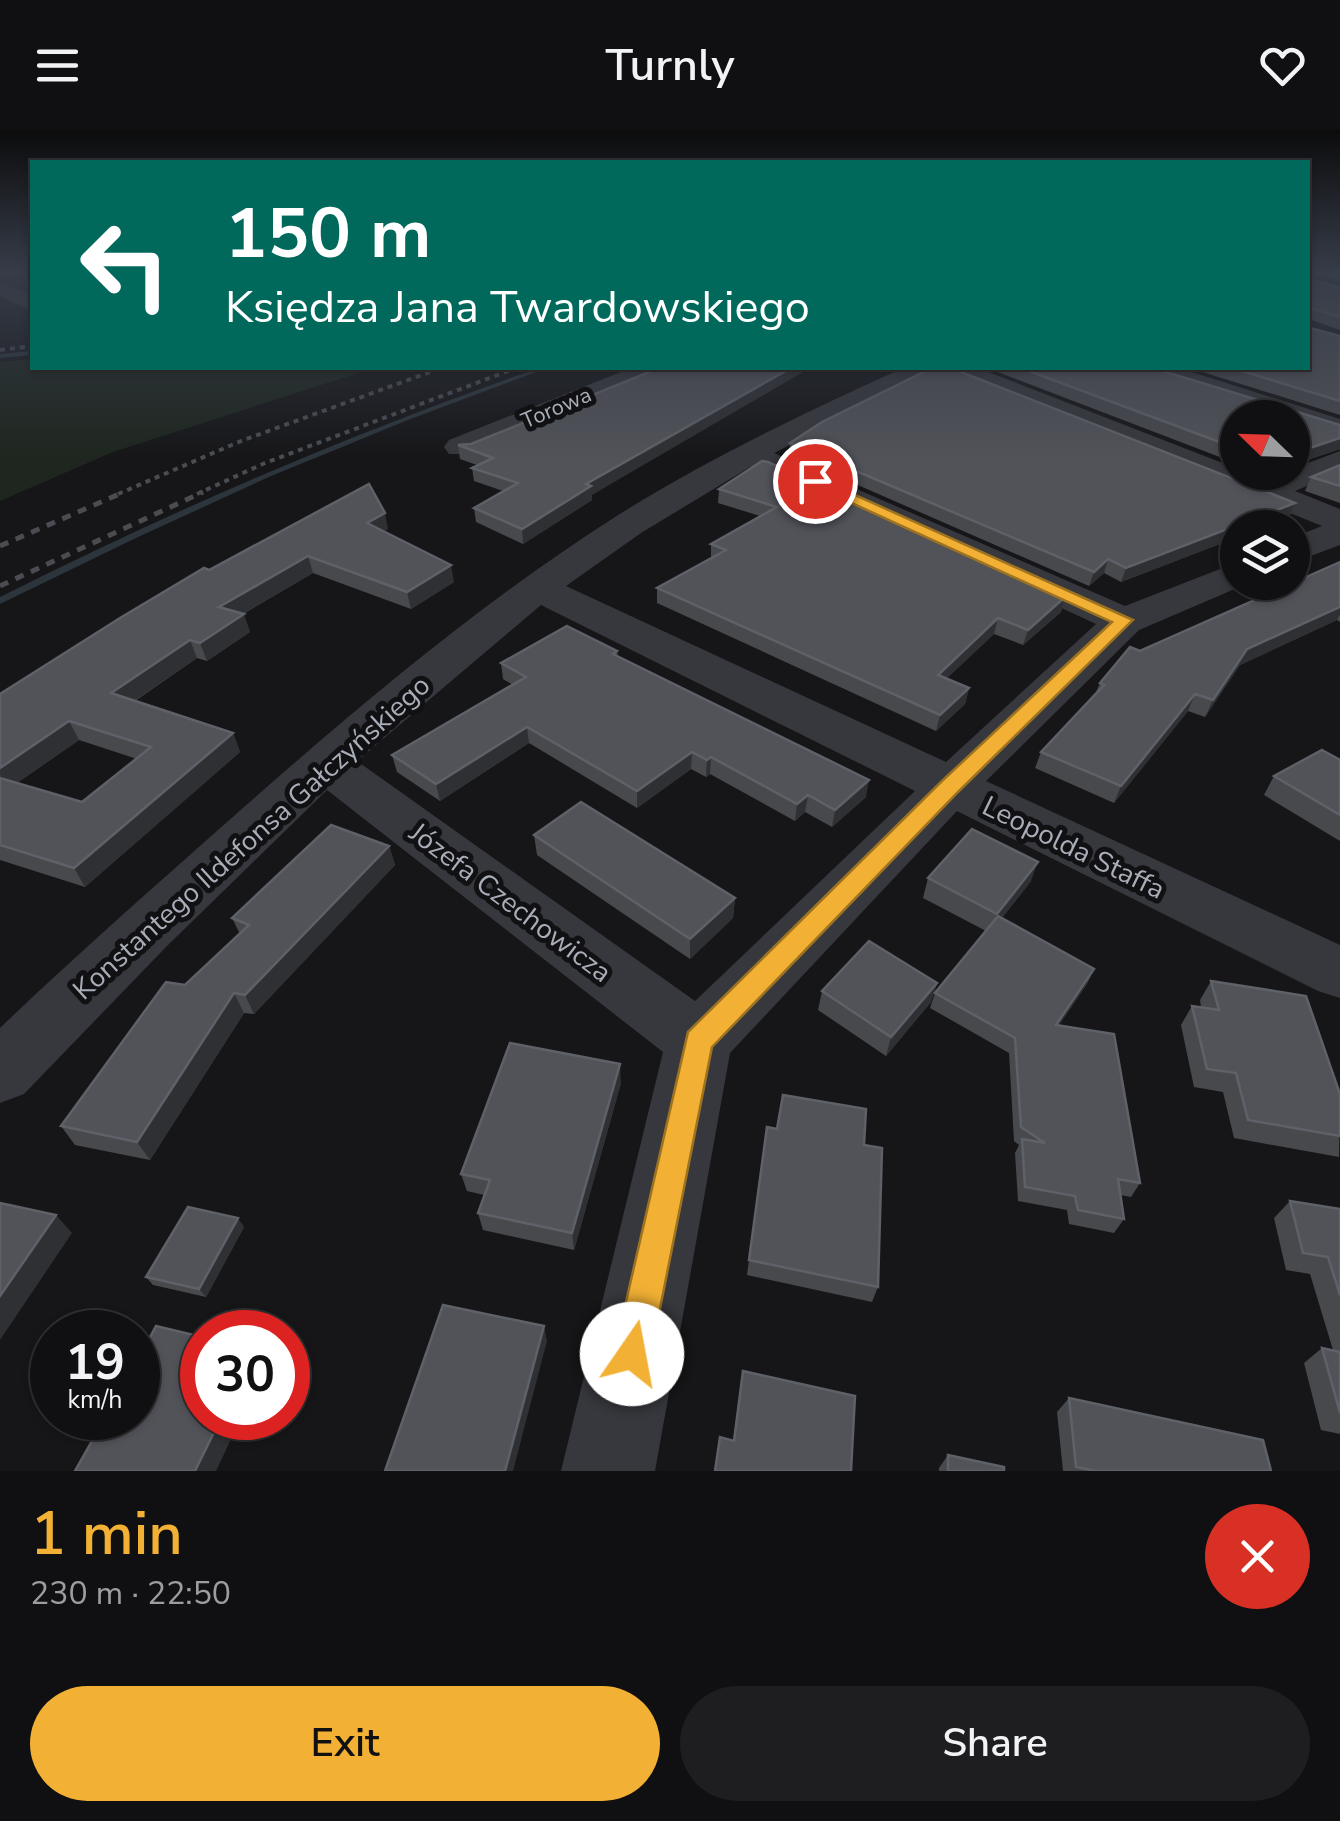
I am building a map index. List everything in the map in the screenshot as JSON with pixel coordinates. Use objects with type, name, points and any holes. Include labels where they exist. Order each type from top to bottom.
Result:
[{"type":"street","name":"Torowa","points":[[460,447],[648,370]]},
{"type":"street","name":"Konstantego Ildefonsa Gałczyńskiego","points":[[0,1073],[324,762],[538,588],[627,526],[745,455],[919,370]]},
{"type":"street","points":[[961,370],[1340,521]]},
{"type":"street","points":[[1160,370],[1340,429]]},
{"type":"street","points":[[745,455],[779,465],[1124,620]]},
{"type":"street","points":[[1266,491],[1340,461]]},
{"type":"street","points":[[1310,544],[1340,532]]},
{"type":"street","points":[[608,1471],[698,1041],[950,786],[1124,620],[1220,581]]},
{"type":"street","name":"Leopolda Staffa","points":[[538,588],[1340,973]]},
{"type":"street","name":"Józefa Czechowicza","points":[[324,762],[698,1041]]},
{"type":"shaded area","points":[[30,359],[30,370],[368,370],[113,452],[0,501],[0,362]]},
{"type":"building","points":[[1310,334],[1340,336],[1340,401],[1239,370],[1310,370]]},
{"type":"building","points":[[654,370],[787,370],[586,484],[591,486],[522,529],[474,508],[518,483],[472,468],[493,458],[458,445],[471,444]]},
{"type":"building","points":[[928,370],[956,370],[1220,474],[1220,490],[1262,490],[1295,503],[1277,510],[1220,510],[1220,532],[1126,568],[1108,559],[1094,572],[790,443],[822,422]]},
{"type":"building","points":[[1026,370],[1160,370],[1258,400],[1220,400],[1220,442]]},
{"type":"building","points":[[1310,416],[1340,425],[1340,438],[1310,448]]},
{"type":"building","points":[[762,461],[1065,597],[1028,630],[998,618],[938,675],[969,688],[940,715],[657,588],[726,550],[711,544],[777,507],[719,489]]},
{"type":"building","points":[[1340,465],[1340,486],[1311,477]]},
{"type":"building","points":[[369,484],[385,513],[367,523],[451,565],[407,592],[308,556],[219,607],[244,614],[200,643],[190,640],[111,693],[233,733],[74,868],[0,845],[0,778],[82,802],[151,747],[69,721],[0,768],[0,694],[204,568],[209,570]]},
{"type":"building","points":[[1340,562],[1340,607],[1247,649],[1213,700],[1195,694],[1121,786],[1041,752],[1104,685],[1100,683],[1130,647],[1140,651],[1255,600],[1310,600],[1310,575]]},
{"type":"building","points":[[567,626],[617,651],[613,654],[869,780],[835,810],[808,795],[797,804],[711,757],[707,760],[692,752],[637,791],[527,727],[436,784],[392,755],[526,677],[501,663]]},
{"type":"building","points":[[1322,750],[1340,760],[1340,815],[1274,776]]},
{"type":"building","points":[[581,802],[735,898],[690,939],[534,835]]},
{"type":"building","points":[[331,825],[389,846],[245,995],[234,993],[137,1142],[61,1126],[166,982],[185,985],[249,925],[232,918]]},
{"type":"building","points":[[972,829],[1038,862],[997,914],[928,878]]},
{"type":"building","points":[[998,916],[1094,969],[1056,1025],[1114,1034],[1140,1183],[1118,1179],[1124,1219],[1078,1210],[1075,1196],[1025,1187],[1022,1139],[1045,1143],[1021,1127],[1015,1038],[935,993]]},
{"type":"building","points":[[869,941],[937,983],[891,1037],[822,991]]},
{"type":"building","points":[[1211,981],[1306,996],[1340,1094],[1340,1136],[1248,1120],[1236,1073],[1207,1069],[1192,1006],[1219,1010]]},
{"type":"building","points":[[510,1043],[620,1064],[572,1233],[478,1213],[490,1180],[461,1174]]},
{"type":"building","points":[[783,1095],[866,1109],[864,1145],[882,1148],[878,1287],[749,1260],[767,1127],[777,1129]]},
{"type":"building","points":[[1290,1201],[1340,1209],[1340,1295],[1328,1257],[1303,1253]]},
{"type":"building","points":[[0,1203],[56,1215],[0,1296]]},
{"type":"building","points":[[188,1207],[238,1218],[199,1289],[146,1277]]},
{"type":"building","points":[[443,1305],[544,1326],[505,1471],[385,1471]]},
{"type":"building","points":[[160,1327],[180,1332],[180,1440],[210,1440],[195,1471],[75,1471],[93,1440],[160,1440]]},
{"type":"building","points":[[1322,1348],[1340,1352],[1340,1413]]},
{"type":"building","points":[[743,1371],[855,1396],[851,1471],[715,1471],[720,1437],[734,1441]]},
{"type":"building","points":[[1069,1398],[1263,1440],[1271,1471],[1096,1471],[1076,1467]]},
{"type":"building","points":[[948,1455],[1004,1467],[1004,1471],[948,1471]]},
{"type":"waterway","points":[[0,356],[30,353]]},
{"type":"waterway","points":[[0,601],[268,474],[405,418],[538,370]]},
{"type":"railway","points":[[0,350],[30,346]]},
{"type":"railway","points":[[118,494],[241,441],[436,370]]},
{"type":"railway","points":[[197,494],[265,463],[511,370]]},
{"type":"railway","points":[[0,546],[124,492]]},
{"type":"railway","points":[[0,586],[203,492]]},
{"type":"route","points":[[632,1354],[698,1041],[950,786],[1124,620],[815,481]]}]
